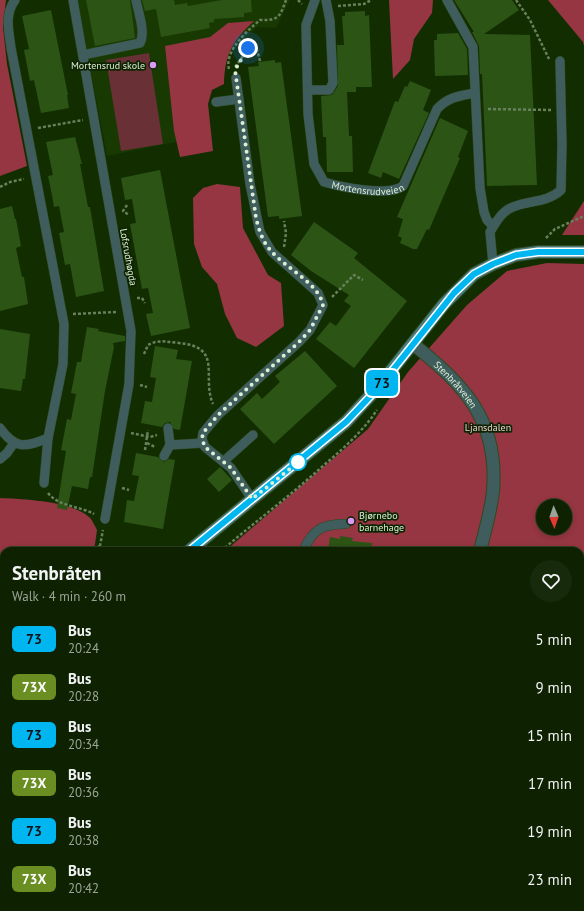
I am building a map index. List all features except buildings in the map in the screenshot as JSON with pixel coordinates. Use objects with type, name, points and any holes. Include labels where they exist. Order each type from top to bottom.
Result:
[{"type":"street","points":[[194,547],[346,422],[380,386],[454,293],[474,274],[493,264],[516,255],[538,252],[584,252]]},
{"type":"street","name":"Stenbråtveien","points":[[413,344],[446,370],[465,391],[479,415],[489,441],[494,475],[493,493],[481,547]]},
{"type":"lane","points":[[15,0],[10,7],[8,16],[11,48],[64,324],[63,364],[48,438],[44,483]]},
{"type":"lane","name":"Lofsrudhøgda","points":[[73,0],[131,331],[129,384],[105,519]]},
{"type":"lane","points":[[83,55],[140,43],[142,39],[142,28],[136,0]]},
{"type":"lane","name":"Mortensrudveien","points":[[315,0],[306,25],[308,90],[311,149],[314,164],[324,182],[385,191],[394,190],[403,186],[437,109],[445,101],[452,97],[475,93]]},
{"type":"lane","points":[[447,0],[473,47],[480,188],[484,212],[487,220],[493,226]]},
{"type":"lane","points":[[308,90],[329,90],[333,84],[327,3]]},
{"type":"lane","points":[[493,264],[489,242],[490,232],[504,212],[513,207],[547,200],[561,190],[560,61]]},
{"type":"lane","points":[[203,443],[205,430],[218,415],[283,358],[310,330],[321,312],[322,300],[312,286],[281,261],[265,243],[256,218],[236,78]]},
{"type":"lane","points":[[216,102],[239,99]]},
{"type":"lane","points":[[0,428],[8,439],[14,443],[29,445],[48,438]]},
{"type":"lane","points":[[164,456],[170,445],[168,428]]},
{"type":"lane","points":[[224,461],[253,435]]},
{"type":"lane","points":[[0,458],[7,453],[14,443]]},
{"type":"lane","points":[[170,445],[203,443],[224,461],[236,474],[252,499]]},
{"type":"lane","points":[[305,547],[313,534],[322,527],[330,524],[346,524]]},
{"type":"path","points":[[260,61],[259,50],[256,46],[251,45],[236,66],[235,71],[228,68],[233,49],[248,30],[260,20],[272,21],[280,16],[286,0]]},
{"type":"path","points":[[327,3],[364,4],[371,0]]},
{"type":"path","points":[[516,0],[530,20],[550,62],[560,61]]},
{"type":"path","points":[[497,109],[561,109]]},
{"type":"path","points":[[45,127],[84,120],[85,118]]},
{"type":"path","points":[[0,187],[10,182]]},
{"type":"path","points":[[127,205],[123,212],[130,215]]},
{"type":"path","points":[[538,252],[542,242],[555,229],[584,216]]},
{"type":"path","points":[[281,261],[286,233],[284,221]]},
{"type":"path","points":[[322,300],[334,296],[354,275],[363,280]]},
{"type":"path","points":[[142,297],[146,303]]},
{"type":"path","points":[[85,313],[118,312]]},
{"type":"path","points":[[142,357],[148,345],[158,341],[185,343],[197,347],[208,360],[210,397],[218,415]]},
{"type":"path","points":[[226,547],[285,499],[346,445],[364,428],[379,408]]},
{"type":"path","points":[[145,450],[149,437],[148,430]]},
{"type":"path","points":[[136,434],[149,437]]},
{"type":"path","points":[[44,483],[49,494],[57,501],[86,509],[105,519],[100,546]]},
{"type":"shaded area","name":"Mortensrud skole","points":[[77,0],[290,0],[276,28],[257,27],[204,78],[199,137],[107,156]]},
{"type":"shaded area","points":[[149,53],[163,144],[121,151],[106,60]]},
{"type":"green space","points":[[0,0],[6,0],[3,27],[7,64],[27,166],[0,176]]},
{"type":"green space","points":[[389,0],[433,0],[432,13],[414,39],[410,60],[393,79]]},
{"type":"green space","points":[[548,0],[584,0],[584,46],[583,42]]},
{"type":"green space","points":[[254,21],[240,35],[231,49],[226,64],[224,84],[212,90],[208,104],[213,151],[180,157],[174,131],[165,46],[210,37],[228,23]]},
{"type":"green space","points":[[217,184],[240,187],[243,228],[268,275],[281,283],[284,326],[256,347],[237,338],[225,314],[217,284],[202,267],[194,244],[193,198],[203,188]]},
{"type":"green space","points":[[584,201],[584,235],[562,235]]},
{"type":"green space","name":"Ljansdalen","points":[[547,263],[584,264],[584,547],[230,547],[368,429],[408,372],[467,305],[507,271]]},
{"type":"green space","points":[[0,498],[48,502],[73,508],[91,519],[97,530],[95,547],[0,547]]},
{"type":"bus line","name":"73","points":[[194,547],[325,441],[346,422],[380,386],[444,304],[474,274],[506,258],[516,255],[550,251],[584,252]]},
{"type":"place","name":"Mortensrud skole","points":[[153,65]]},
{"type":"place","name":"Bjørnebo barnehage","points":[[351,521]]},
{"type":"route","points":[[248,48],[236,66],[235,74],[250,184],[260,232],[268,248],[292,271],[312,286],[318,293],[323,305],[318,318],[305,336],[283,358],[218,415],[205,430],[202,439],[205,447],[231,468],[252,499],[301,460],[298,462]]}]
